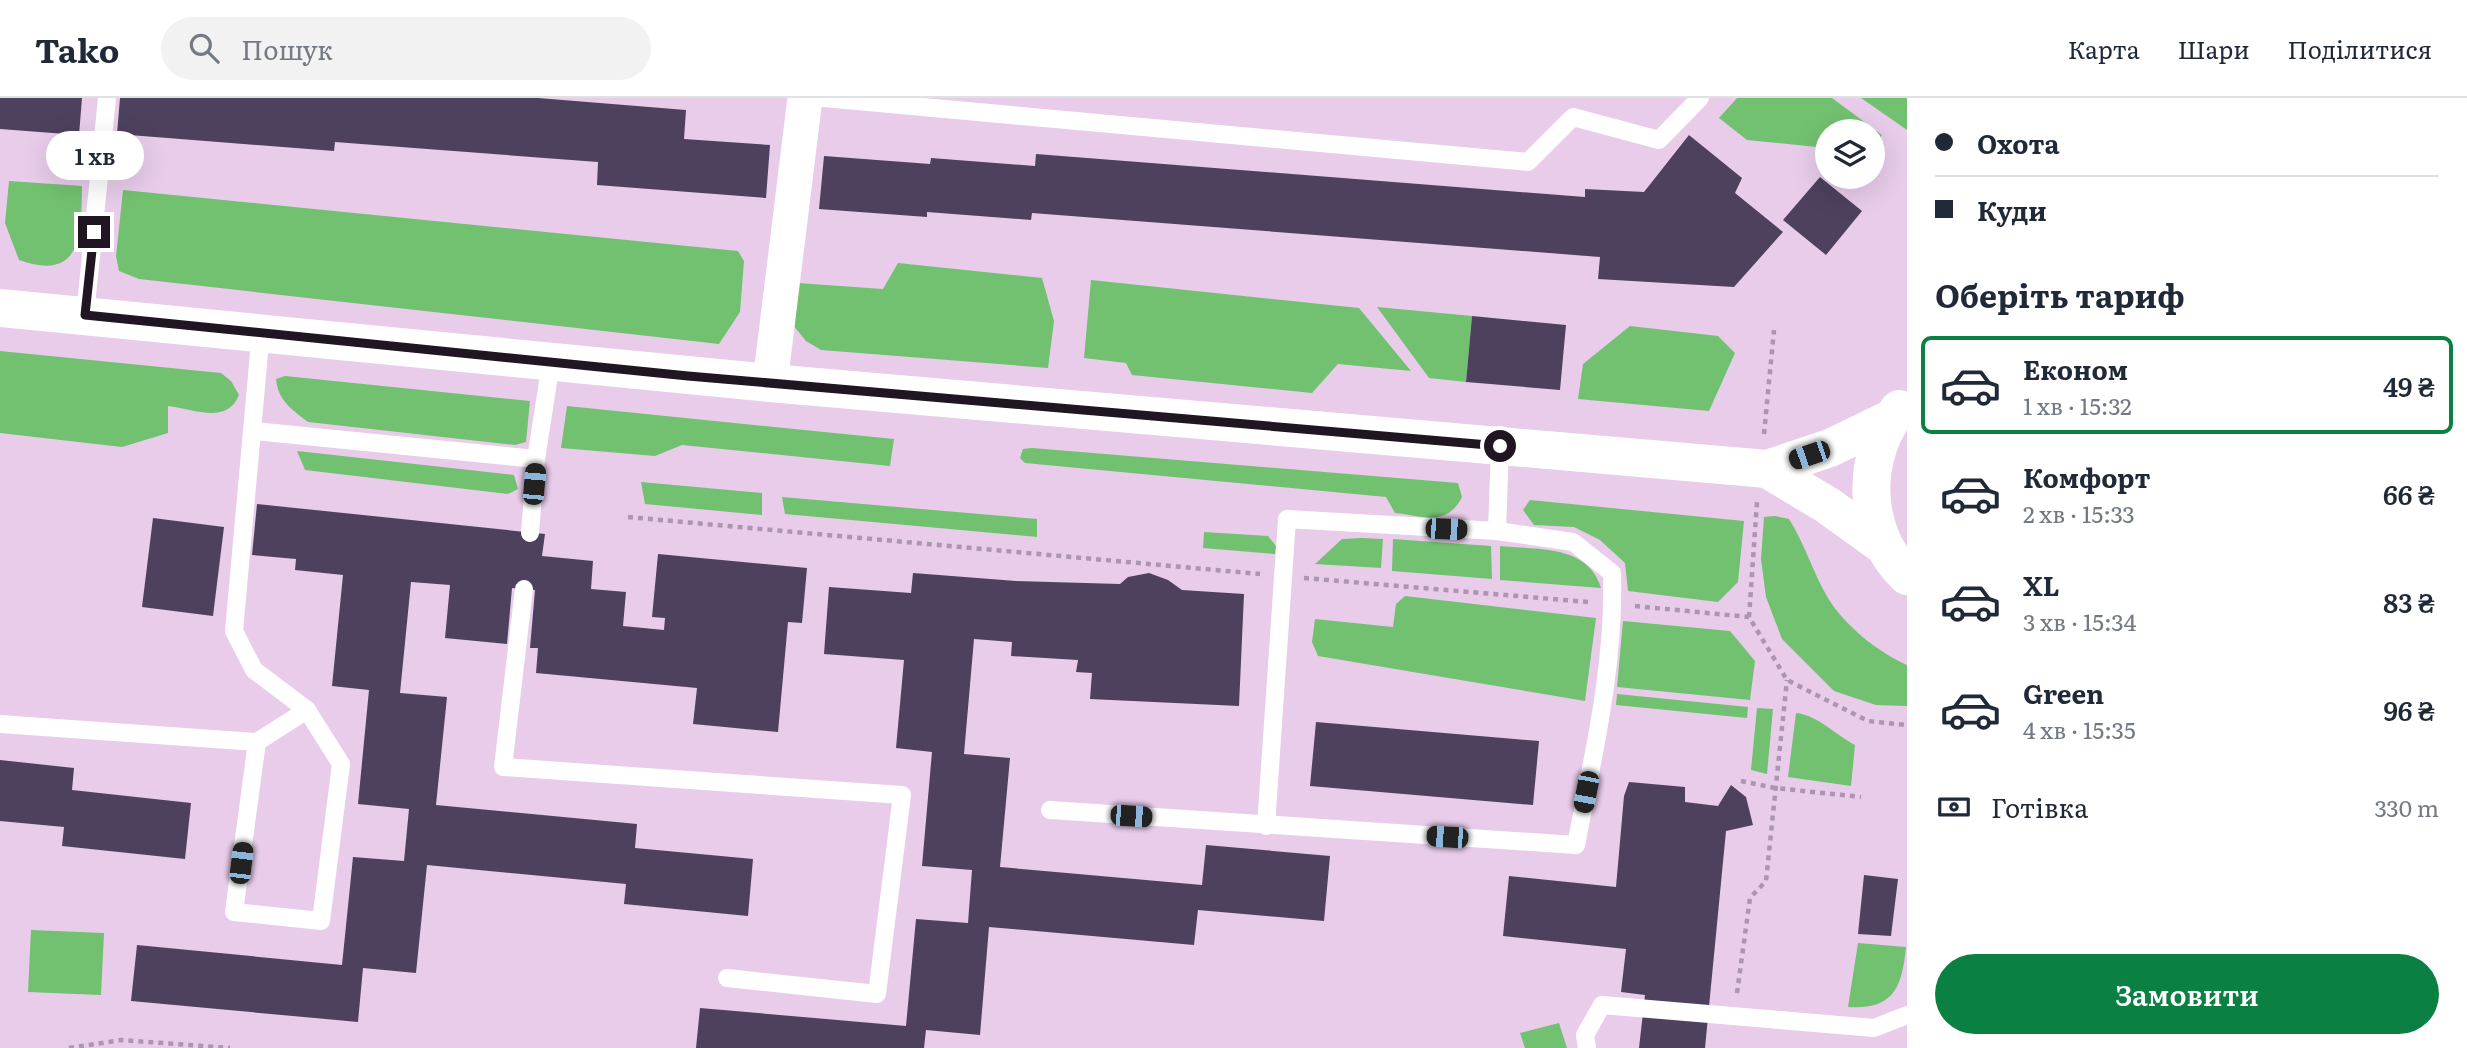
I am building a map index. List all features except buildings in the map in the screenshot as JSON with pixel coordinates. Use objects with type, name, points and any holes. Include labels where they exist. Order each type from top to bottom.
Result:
[{"type":"street","points":[[770,383],[806,98]]},
{"type":"street","points":[[0,308],[261,331],[551,363],[770,383],[1768,469],[1830,448],[1899,409]]},
{"type":"street","points":[[1884,546],[1873,515],[1870,482],[1876,449],[1899,409]]},
{"type":"street","points":[[1768,469],[1827,505],[1884,546],[1907,576]]},
{"type":"lane","points":[[85,315],[107,98]]},
{"type":"lane","points":[[824,98],[1528,162],[1573,117],[1659,140],[1700,98]]},
{"type":"lane","points":[[257,742],[234,912],[321,921],[341,764],[307,710],[254,670],[234,631],[261,331]]},
{"type":"lane","points":[[530,533],[537,459],[551,363]]},
{"type":"lane","points":[[254,431],[537,459]]},
{"type":"lane","points":[[1497,531],[1500,446]]},
{"type":"lane","points":[[1050,810],[1266,826],[1576,845],[1597,739],[1613,604],[1612,573],[1573,542],[1497,531],[1287,519],[1266,826]]},
{"type":"lane","points":[[524,589],[503,767],[902,795],[877,994],[727,978]]},
{"type":"lane","points":[[0,724],[257,742],[307,710]]},
{"type":"lane","points":[[1587,1048],[1585,1035],[1602,1005],[1874,1028],[1907,1015]]},
{"type":"path","points":[[1734,1017],[1750,898],[1766,881],[1787,680]]},
{"type":"path","points":[[1868,721],[1907,724]]},
{"type":"path","points":[[1741,781],[1774,788],[1861,797]]},
{"type":"path","points":[[69,1048],[121,1040],[230,1048]]},
{"type":"green space","points":[[1737,98],[1832,98],[1860,119],[1815,119],[1815,147],[1747,140],[1719,118]]},
{"type":"green space","points":[[1861,98],[1907,98],[1907,130]]},
{"type":"green space","points":[[9,181],[82,186],[79,235],[67,259],[56,264],[40,265],[19,260],[5,223]]},
{"type":"green space","points":[[123,190],[738,251],[744,261],[740,312],[719,344],[139,279],[119,271],[116,256]]},
{"type":"green space","points":[[898,263],[1042,278],[1054,321],[1048,368],[821,350],[806,341],[793,325],[798,283],[883,289]]},
{"type":"green space","points":[[1091,280],[1359,308],[1411,371],[1338,364],[1312,393],[1132,375],[1126,363],[1084,358]]},
{"type":"green space","points":[[1377,307],[1472,316],[1466,382],[1429,378]]},
{"type":"green space","points":[[1630,326],[1718,336],[1735,353],[1709,411],[1578,399],[1583,364]]},
{"type":"green space","points":[[0,351],[221,373],[231,381],[239,395],[227,410],[218,412],[199,412],[168,406],[168,433],[122,447],[0,433]]},
{"type":"green space","points":[[285,376],[530,401],[526,442],[515,445],[308,422],[291,408],[279,393],[276,379]]},
{"type":"green space","points":[[567,406],[894,439],[890,466],[682,445],[655,456],[561,448]]},
{"type":"green space","points":[[1023,449],[1458,483],[1462,497],[1449,513],[1425,517],[1395,513],[1386,497],[1025,463],[1020,458]]},
{"type":"green space","points":[[297,451],[514,475],[518,489],[508,494],[305,470]]},
{"type":"green space","points":[[641,482],[762,493],[762,515],[645,504]]},
{"type":"green space","points":[[782,497],[1037,519],[1037,537],[785,514]]},
{"type":"green space","points":[[1530,500],[1744,521],[1738,582],[1718,602],[1628,591],[1625,563],[1600,540],[1574,527],[1534,525],[1523,510]]},
{"type":"green space","points":[[1764,517],[1789,519],[1828,598],[1843,618],[1874,645],[1907,665],[1907,706],[1876,705],[1834,691],[1782,639],[1766,597],[1761,559]]},
{"type":"green space","points":[[1204,532],[1268,536],[1276,546],[1275,554],[1203,548]]},
{"type":"green space","points":[[1342,539],[1383,539],[1381,568],[1315,564]]},
{"type":"green space","points":[[1393,539],[1491,546],[1492,579],[1392,571]]},
{"type":"green space","points":[[1500,546],[1545,549],[1573,556],[1585,563],[1601,588],[1500,580]]},
{"type":"green space","points":[[1405,596],[1596,618],[1585,701],[1318,656],[1312,642],[1315,619],[1393,627],[1396,604]]},
{"type":"green space","points":[[1623,621],[1730,631],[1755,661],[1750,700],[1617,687]]},
{"type":"green space","points":[[1617,694],[1748,707],[1747,718],[1616,705]]},
{"type":"green space","points":[[1757,708],[1773,709],[1767,774],[1751,770]]},
{"type":"green space","points":[[1796,713],[1819,721],[1855,745],[1851,786],[1788,777]]},
{"type":"green space","points":[[31,930],[104,933],[101,995],[28,992]]},
{"type":"green space","points":[[1858,943],[1906,947],[1902,974],[1893,993],[1886,1000],[1876,1005],[1848,1007]]},
{"type":"green space","points":[[1559,1023],[1567,1048],[1525,1048],[1520,1033]]},
{"type":"route","points":[[94,232],[85,315],[688,376],[1500,446]]}]
